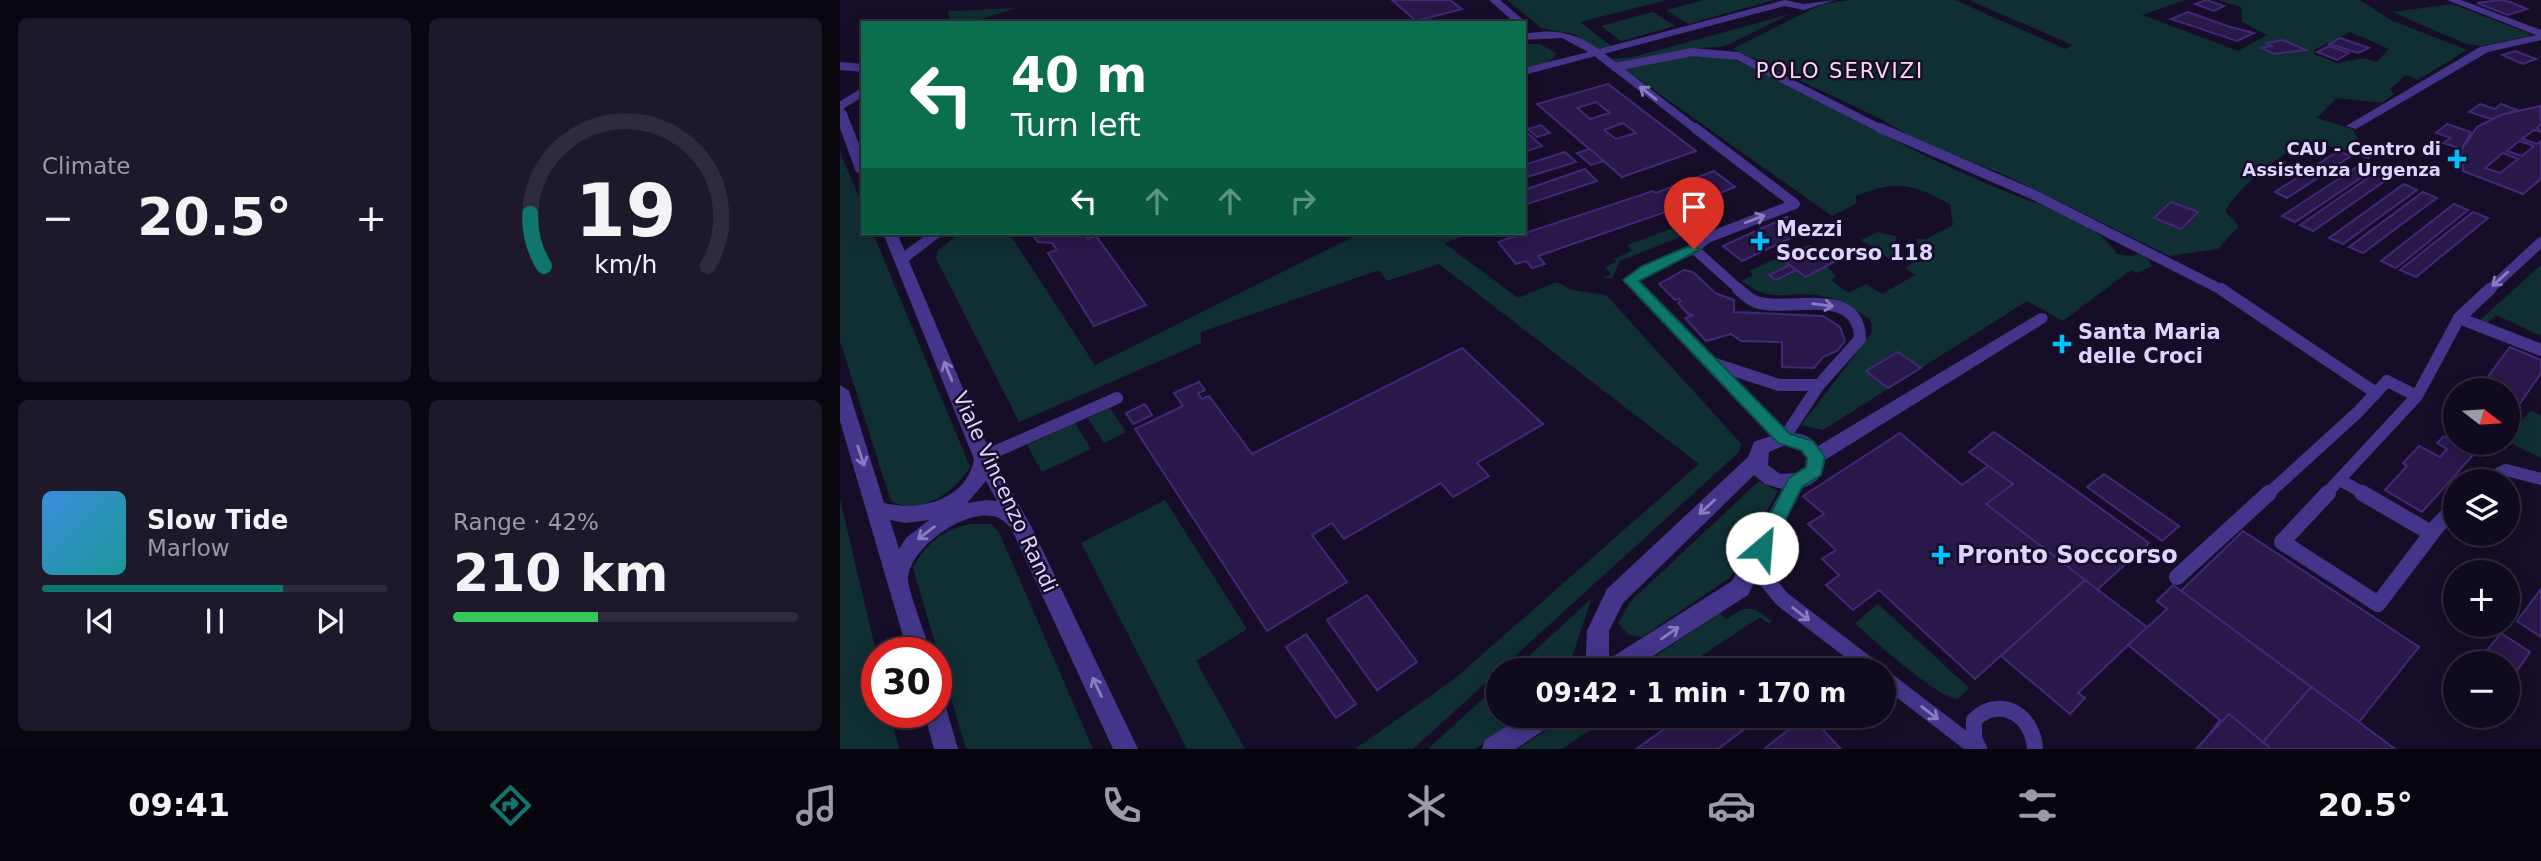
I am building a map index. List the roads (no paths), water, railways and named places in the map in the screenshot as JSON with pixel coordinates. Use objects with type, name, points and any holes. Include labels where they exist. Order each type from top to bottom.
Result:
[{"type":"street","points":[[1494,0],[1519,21]]},
{"type":"street","points":[[1526,71],[1785,3],[1804,7],[1830,0]]},
{"type":"street","points":[[2452,0],[2541,36]]},
{"type":"street","points":[[1528,37],[1550,33],[1572,36],[1597,53]]},
{"type":"street","points":[[2351,126],[2484,49],[2541,36]]},
{"type":"street","points":[[1528,37],[1561,48],[1562,62]]},
{"type":"street","points":[[840,112],[861,166]]},
{"type":"street","name":"Viale Vincenzo Randi","points":[[891,235],[984,458],[1019,522],[1126,749]]},
{"type":"street","points":[[901,259],[935,235]]},
{"type":"street","points":[[1816,457],[2040,318]]},
{"type":"street","points":[[840,391],[915,637]]},
{"type":"street","points":[[1597,658],[1598,631],[1615,596],[1757,460],[1761,447],[1784,438],[1807,445],[1816,457],[1815,470],[1795,483],[1740,588],[1631,658]]},
{"type":"street","points":[[878,509],[908,515],[940,507],[970,489],[979,478],[984,458]]},
{"type":"street","points":[[1757,460],[1763,473],[1769,478],[1795,483]]},
{"type":"street","points":[[899,579],[899,567],[905,554],[924,534],[949,518],[985,508],[1000,509],[1012,514],[1019,522]]},
{"type":"street","points":[[940,728],[946,749]]},
{"type":"street","points":[[1494,749],[1526,728]]},
{"type":"lane","points":[[1615,67],[1677,54],[1720,52],[1738,56],[1918,147],[2034,195],[2224,290],[2376,393]]},
{"type":"lane","points":[[1597,53],[1795,204],[1707,238],[1694,249],[1647,269],[1630,280],[1784,438],[1819,385],[1860,339],[1862,330],[1858,321],[1833,306],[1755,302],[1694,249]]},
{"type":"lane","points":[[840,66],[861,68]]},
{"type":"lane","points":[[840,106],[861,93]]},
{"type":"lane","points":[[2443,520],[2378,604],[2282,542],[2417,396],[2459,318],[2541,242]]},
{"type":"lane","points":[[2459,318],[2541,350]]},
{"type":"lane","points":[[1709,362],[1772,384],[1804,388],[1819,385]]},
{"type":"lane","points":[[2177,577],[2387,381],[2417,396]]},
{"type":"lane","points":[[984,458],[1117,398]]},
{"type":"lane","points":[[2520,473],[2541,479]]},
{"type":"lane","points":[[2340,480],[2431,533]]},
{"type":"lane","points":[[1754,565],[1782,599],[1859,658]]},
{"type":"lane","points":[[1896,687],[1978,749]]},
{"type":"lane","points":[[1978,749],[1974,738],[1974,720],[1987,708],[1997,707],[2018,714],[2026,721],[2033,731],[2035,749]]},
{"type":"place","name":"CAU - Centro di Assistenza Urgenza","points":[[2457,159]]},
{"type":"place","name":"Mezzi Soccorso 118","points":[[1760,241]]},
{"type":"place","name":"Santa Maria delle Croci","points":[[2062,344]]},
{"type":"place","name":"Pronto Soccorso","points":[[1941,555]]},
{"type":"district","name":"POLO SERVIZI","points":[[1840,71]]}]
